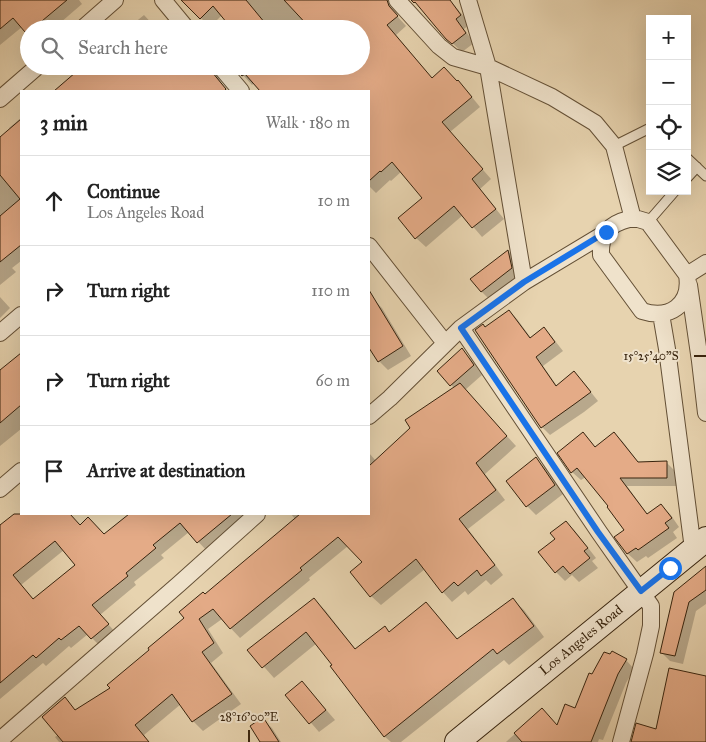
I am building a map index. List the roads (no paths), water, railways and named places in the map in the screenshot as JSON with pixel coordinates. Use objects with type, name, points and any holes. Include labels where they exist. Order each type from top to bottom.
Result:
[{"type":"main road","name":"Los Angeles Road","points":[[457,742],[700,544]]},
{"type":"street","points":[[92,20],[115,0]]},
{"type":"street","points":[[163,0],[180,20]]},
{"type":"street","points":[[397,0],[439,46],[453,57],[488,67],[552,97],[595,123],[614,146],[640,220],[688,279],[706,412]]},
{"type":"street","points":[[468,0],[488,67],[524,282]]},
{"type":"street","points":[[0,99],[28,75]]},
{"type":"street","points":[[228,75],[240,90]]},
{"type":"street","points":[[370,415],[461,328],[524,282],[606,232],[619,221],[640,220]]},
{"type":"street","points":[[606,232],[601,247],[601,255],[642,311],[651,314],[661,314],[678,306],[684,299],[687,291],[688,279],[706,262]]},
{"type":"street","points":[[370,247],[445,343]]},
{"type":"street","points":[[567,256],[601,255]]},
{"type":"street","points":[[661,314],[700,544]]},
{"type":"street","points":[[0,333],[20,315]]},
{"type":"street","points":[[461,328],[598,532],[651,606],[651,626],[645,654],[621,742]]},
{"type":"street","points":[[0,489],[20,472]]},
{"type":"street","points":[[0,740],[256,515]]},
{"type":"lane","points":[[614,146],[646,130]]},
{"type":"lane","points":[[691,162],[706,176]]},
{"type":"lane","points":[[691,174],[697,167]]},
{"type":"lane","points":[[640,220],[670,195]]}]
